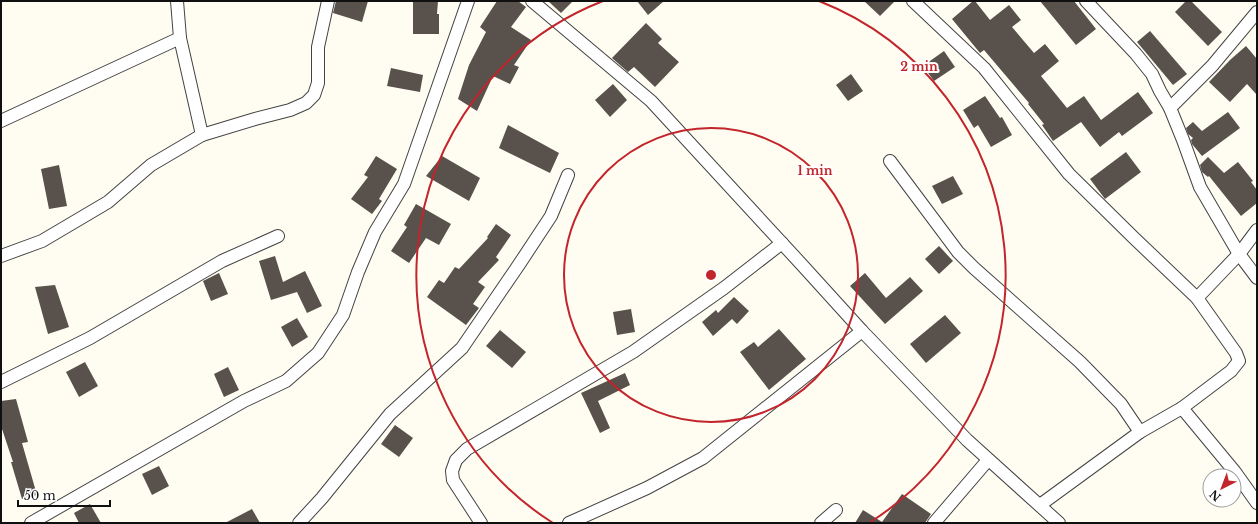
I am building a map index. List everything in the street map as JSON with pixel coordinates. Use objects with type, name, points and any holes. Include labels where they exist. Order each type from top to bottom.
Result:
[{"type":"street","points":[[177,1],[180,38],[202,135]]},
{"type":"street","points":[[1,256],[42,241],[95,210],[108,202],[151,165],[202,135],[290,110],[306,103],[314,95],[318,83],[318,47],[328,1]]},
{"type":"street","points":[[31,523],[244,401],[286,381],[318,353],[342,315],[375,232],[404,184],[468,1]]},
{"type":"street","points":[[532,1],[651,101],[862,331],[967,440],[1059,523]]},
{"type":"street","points":[[913,1],[984,68],[1069,174],[1197,298],[1236,353],[1239,361],[1231,371],[1182,408],[1140,432],[1040,505]]},
{"type":"street","points":[[1086,1],[1136,54],[1152,74],[1170,108],[1200,187],[1239,254],[1257,278]]},
{"type":"street","points":[[1170,108],[1212,66],[1257,12]]},
{"type":"street","points":[[1,121],[180,38]]},
{"type":"street","points":[[890,161],[958,252],[1080,362],[1121,404],[1140,432]]},
{"type":"street","points":[[299,523],[322,498],[390,414],[462,348],[551,216],[568,175]]},
{"type":"street","points":[[1197,298],[1239,254],[1257,230]]},
{"type":"street","points":[[1,382],[90,338],[222,261],[278,236]]},
{"type":"street","points":[[481,523],[453,480],[452,471],[456,460],[467,449],[633,352],[724,288],[782,243]]},
{"type":"street","points":[[569,523],[647,488],[703,458],[862,331]]},
{"type":"street","points":[[1182,408],[1235,472],[1257,503]]},
{"type":"street","points":[[934,523],[988,460]]},
{"type":"street","points":[[821,523],[836,510]]},
{"type":"building","points":[[336,1],[368,1],[362,22],[333,13]]},
{"type":"building","points":[[413,1],[438,1],[437,14],[439,14],[439,34],[413,34]]},
{"type":"building","points":[[497,1],[518,1],[526,7],[511,27],[531,40],[514,65],[519,67],[510,84],[493,76],[477,111],[458,99],[469,65],[486,32],[480,27]]},
{"type":"building","points":[[548,1],[573,1],[561,13]]},
{"type":"building","points":[[637,1],[664,1],[648,15]]},
{"type":"building","points":[[864,1],[895,1],[880,16]]},
{"type":"building","points":[[973,1],[975,1],[990,20],[1009,5],[1021,20],[1012,27],[1034,53],[1045,44],[1059,61],[1041,76],[1067,108],[1084,96],[1101,120],[1138,92],[1153,113],[1122,136],[1119,132],[1100,147],[1081,122],[1053,141],[1042,125],[1044,124],[1028,104],[1029,103],[984,50],[980,53],[952,19]]},
{"type":"building","points":[[1040,1],[1074,1],[1096,29],[1076,45]]},
{"type":"building","points":[[1186,1],[1191,1],[1222,32],[1208,46],[1175,12]]},
{"type":"building","points":[[646,23],[662,39],[658,43],[679,62],[655,87],[634,67],[628,72],[612,58]]},
{"type":"building","points":[[1150,31],[1187,74],[1173,85],[1137,42]]},
{"type":"building","points":[[1246,46],[1257,59],[1257,95],[1247,84],[1230,102],[1209,82]]},
{"type":"building","points":[[944,51],[955,67],[934,81],[923,66]]},
{"type":"building","points":[[391,68],[423,75],[420,92],[387,86]]},
{"type":"building","points":[[851,74],[863,91],[848,101],[836,85]]},
{"type":"building","points":[[613,84],[627,100],[610,117],[595,100]]},
{"type":"building","points":[[985,96],[1000,118],[1002,117],[1012,135],[991,147],[978,125],[974,128],[963,110]]},
{"type":"building","points":[[1228,112],[1240,128],[1202,156],[1192,144],[1191,140],[1193,138],[1188,134],[1186,128],[1193,122],[1202,131]]},
{"type":"building","points":[[508,125],[559,153],[550,173],[499,148]]},
{"type":"building","points":[[1126,152],[1141,172],[1105,199],[1090,179]]},
{"type":"building","points":[[376,156],[397,169],[379,199],[382,201],[372,214],[351,199],[368,177],[364,175]]},
{"type":"building","points":[[442,156],[480,178],[469,201],[426,176]]},
{"type":"building","points":[[1208,157],[1224,173],[1238,162],[1253,181],[1251,182],[1257,190],[1257,203],[1241,216],[1209,176],[1208,177],[1202,172],[1200,165]]},
{"type":"building","points":[[59,165],[67,206],[49,209],[41,169]]},
{"type":"building","points":[[953,176],[963,194],[942,204],[932,186]]},
{"type":"building","points":[[416,204],[451,224],[439,245],[426,238],[409,263],[391,251],[407,227],[404,225]]},
{"type":"building","points":[[496,224],[511,235],[496,257],[499,260],[478,282],[485,287],[473,304],[479,308],[466,325],[427,297],[439,280],[444,283],[455,267],[459,269],[488,238],[487,237]]},
{"type":"building","points":[[939,246],[953,261],[939,274],[925,259]]},
{"type":"building","points":[[275,256],[283,282],[305,271],[322,306],[307,313],[297,292],[271,300],[259,261]]},
{"type":"building","points":[[219,273],[228,294],[211,301],[203,281]]},
{"type":"building","points":[[865,273],[886,298],[910,277],[923,291],[885,324],[850,286]]},
{"type":"building","points":[[55,285],[69,327],[48,334],[35,287]]},
{"type":"building","points":[[734,297],[749,311],[737,324],[732,319],[713,336],[702,322],[716,310],[718,313]]},
{"type":"building","points":[[631,309],[635,332],[617,335],[613,312]]},
{"type":"building","points":[[945,315],[961,333],[926,363],[910,344]]},
{"type":"building","points":[[297,318],[308,337],[292,347],[281,327]]},
{"type":"building","points":[[779,329],[806,359],[769,390],[740,352],[754,342],[758,347]]},
{"type":"building","points":[[500,330],[526,352],[512,368],[486,346]]},
{"type":"building","points":[[85,362],[98,386],[79,397],[66,372]]},
{"type":"building","points":[[228,367],[239,390],[224,397],[214,374]]},
{"type":"building","points":[[625,373],[630,385],[598,401],[610,428],[600,433],[581,393]]},
{"type":"building","points":[[16,399],[28,442],[22,443],[37,495],[22,499],[11,462],[13,462],[1,426],[1,401]]},
{"type":"building","points":[[395,425],[413,438],[399,457],[381,444]]},
{"type":"building","points":[[159,466],[169,486],[152,495],[142,474]]},
{"type":"building","points":[[902,494],[931,514],[925,523],[855,523],[863,510],[882,522]]},
{"type":"building","points":[[90,504],[101,523],[79,523],[74,513]]},
{"type":"building","points":[[252,509],[260,523],[225,523]]}]
